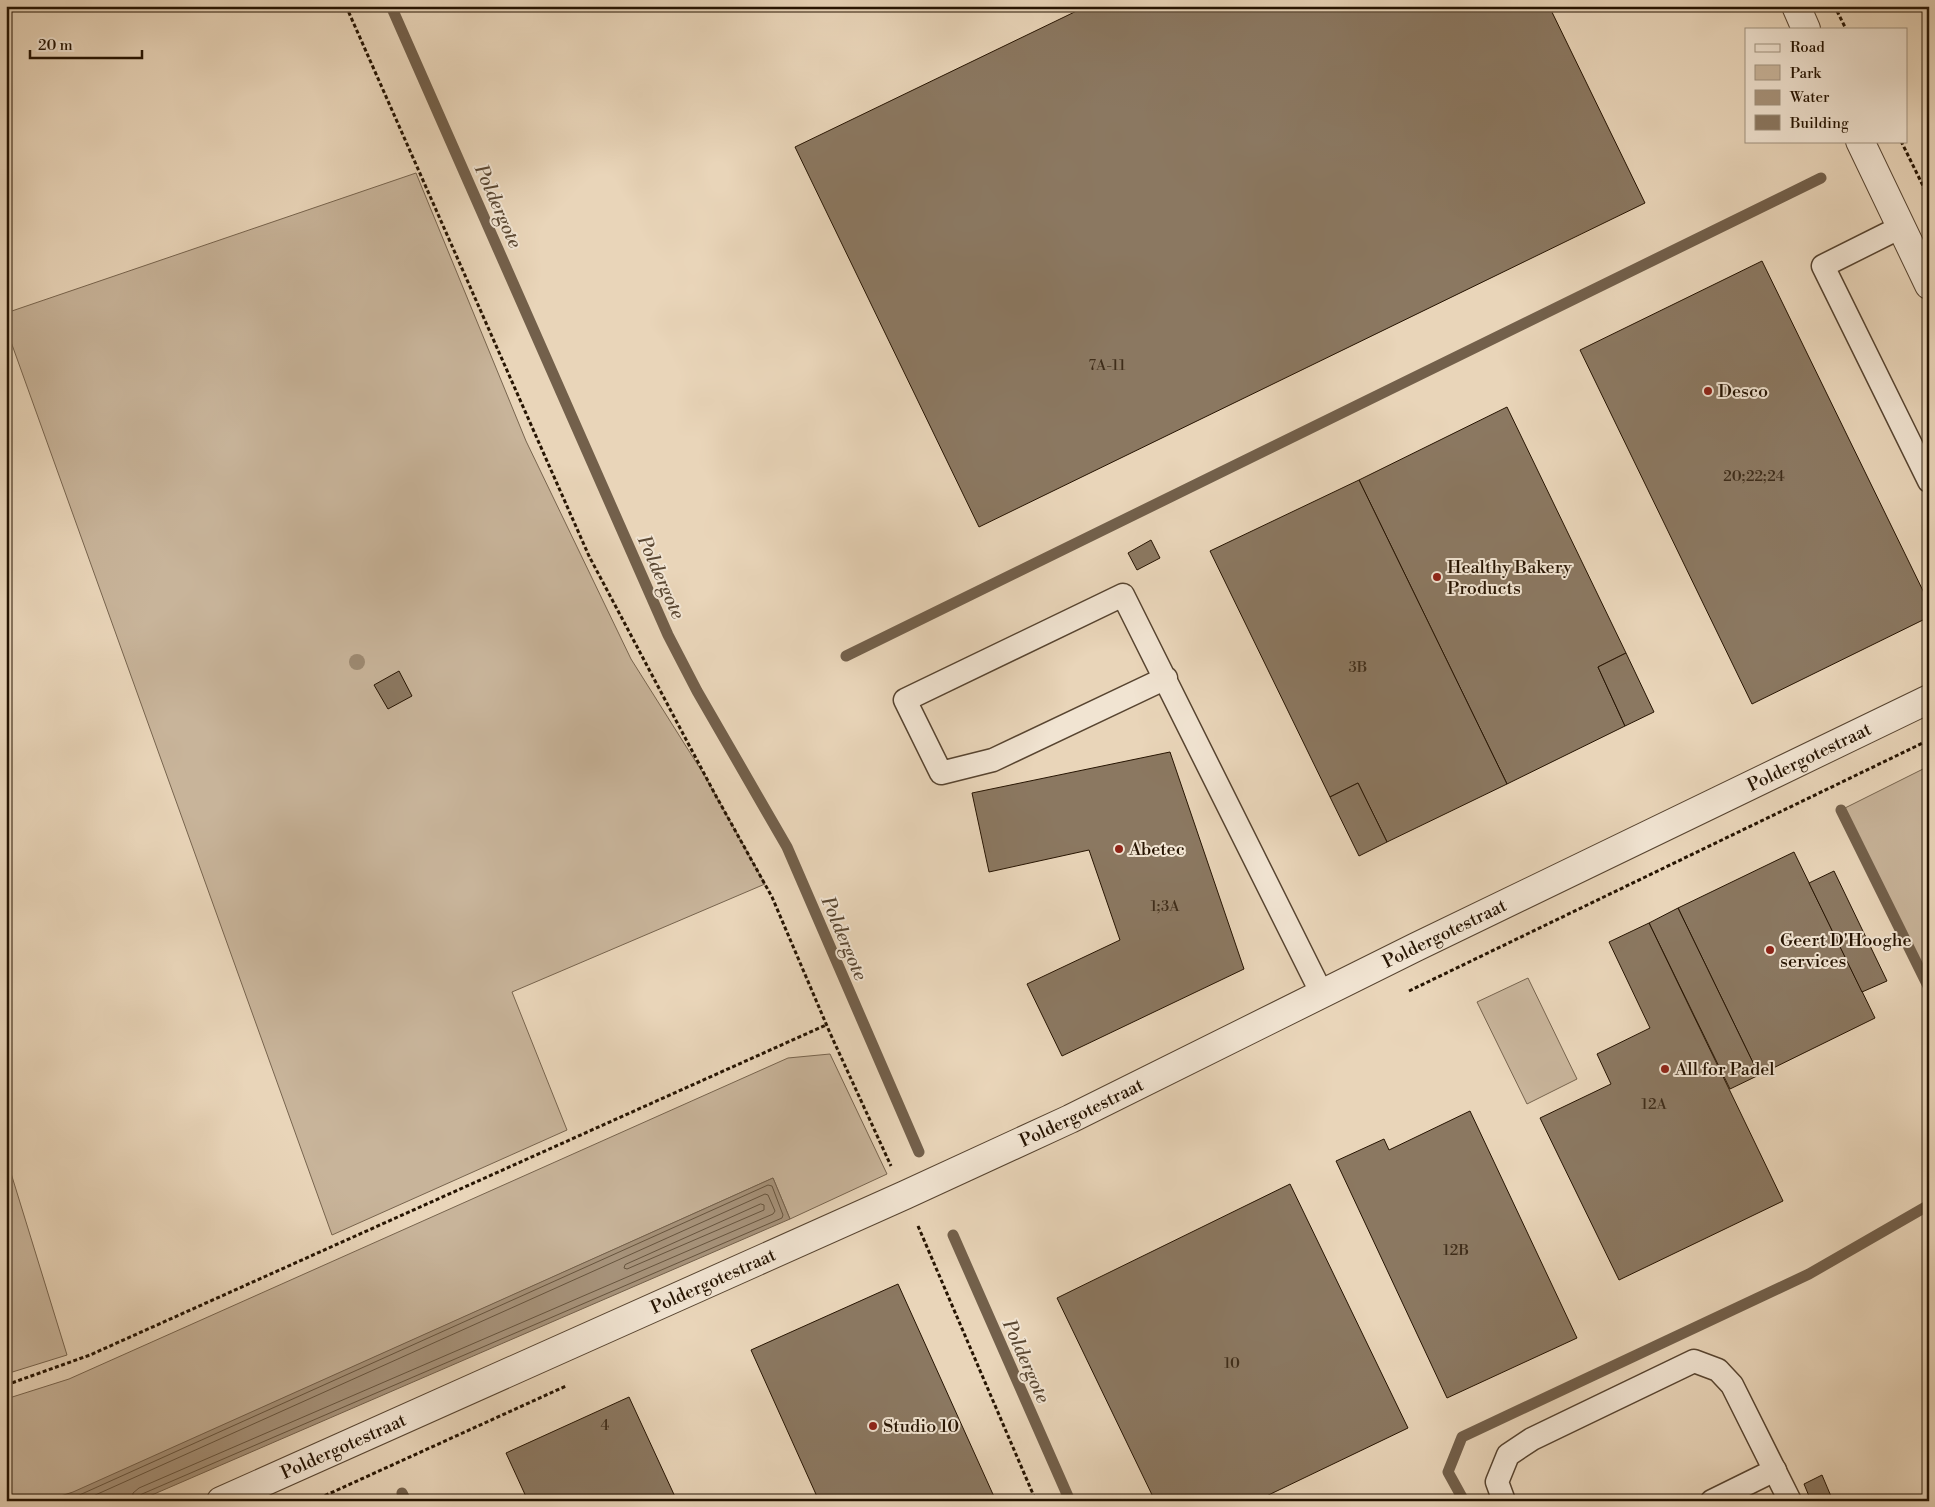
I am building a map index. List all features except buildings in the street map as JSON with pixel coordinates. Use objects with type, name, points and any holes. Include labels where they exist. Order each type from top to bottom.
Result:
[{"type":"street","points":[[1796,6],[1806,28]]},
{"type":"street","points":[[1860,142],[1929,285]]},
{"type":"street","name":"Poldergotestraat","points":[[222,1501],[905,1195],[1070,1119],[1322,994],[1929,699]]},
{"type":"lane","points":[[1901,227],[1823,266],[1929,481]]},
{"type":"lane","points":[[1166,678],[993,760],[941,773],[906,700],[1123,595],[1166,678],[1322,994]]},
{"type":"lane","points":[[1504,1501],[1497,1482],[1508,1455],[1532,1440],[1694,1361],[1718,1370],[1732,1385],[1790,1501]]},
{"type":"lane","points":[[1712,1501],[1775,1470]]},
{"type":"path","points":[[346,6],[589,556],[716,796],[772,897],[826,1025],[905,1195],[1036,1501]]},
{"type":"path","points":[[1835,6],[1846,28]]},
{"type":"path","points":[[1901,142],[1929,198]]},
{"type":"path","points":[[1407,992],[1929,740]]},
{"type":"path","points":[[6,1385],[90,1355],[826,1025]]},
{"type":"path","points":[[918,1226],[927,1222]]},
{"type":"green space","points":[[416,173],[526,441],[631,659],[706,778],[765,884],[512,992],[567,1130],[332,1235],[6,328],[6,313]]},
{"type":"green space","points":[[1929,766],[1929,988],[1841,810]]},
{"type":"green space","points":[[1528,978],[1577,1079],[1527,1104],[1477,1002]]},
{"type":"green space","points":[[830,1054],[887,1174],[790,1219],[773,1178],[73,1493],[45,1501],[6,1501],[6,1399],[69,1379],[788,1058]]},
{"type":"green space","points":[[6,1157],[67,1355],[6,1374]]},
{"type":"water","points":[[773,1178],[790,1219],[138,1501],[45,1501],[73,1492]]},
{"type":"waterway","name":"Poldergote","points":[[391,6],[668,635],[697,691],[787,847],[919,1152]]},
{"type":"waterway","points":[[846,656],[1821,178]]},
{"type":"waterway","points":[[1841,810],[1929,988]]},
{"type":"waterway","points":[[1464,1501],[1448,1472],[1462,1437],[1809,1274],[1929,1205]]},
{"type":"waterway","name":"Poldergote","points":[[953,1235],[1070,1501]]},
{"type":"waterway","points":[[402,1493],[406,1501]]},
{"type":"place","name":"Desco","points":[[1708,391]]},
{"type":"place","name":"Healthy Bakery Products","points":[[1437,577]]},
{"type":"place","name":"Abetec","points":[[1119,849]]},
{"type":"place","name":"Geert D'Hooghe services","points":[[1770,950]]},
{"type":"place","name":"All for Padel","points":[[1665,1069]]},
{"type":"place","name":"Studio 10","points":[[873,1426]]}]
